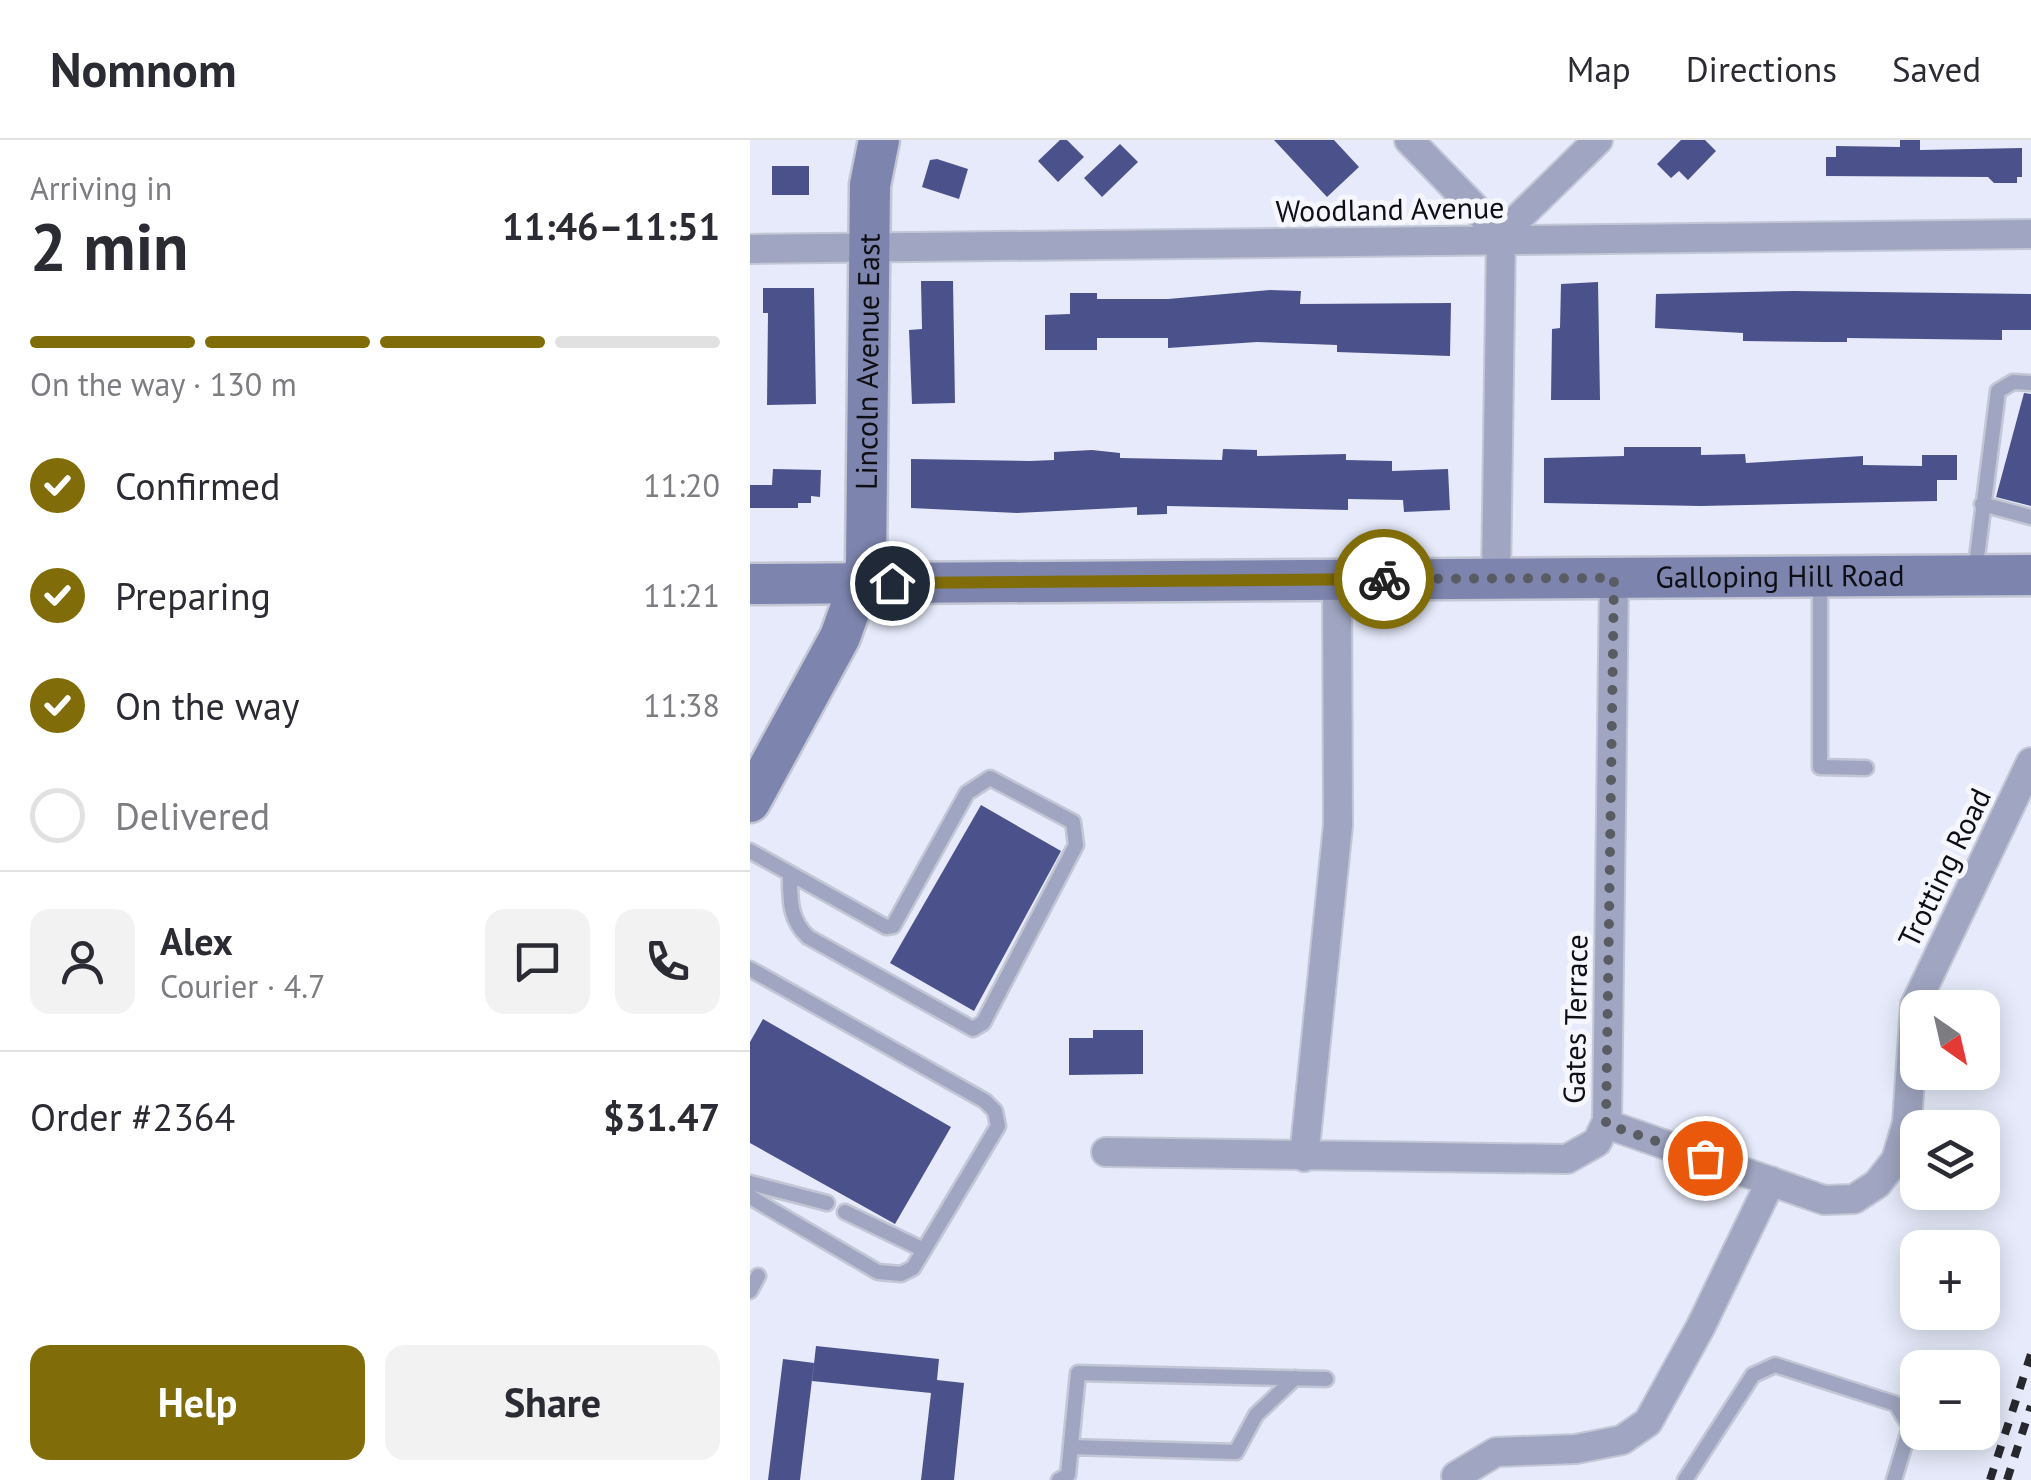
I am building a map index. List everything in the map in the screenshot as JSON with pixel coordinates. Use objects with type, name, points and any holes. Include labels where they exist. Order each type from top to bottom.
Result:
[{"type":"main road","name":"Lincoln Avenue East","points":[[750,802],[840,637],[866,565],[870,184],[879,140]]},
{"type":"main road","name":"Galloping Hill Road","points":[[750,584],[2031,575]]},
{"type":"street","points":[[1409,140],[1501,238]]},
{"type":"street","points":[[1496,578],[1501,238],[1598,140]]},
{"type":"street","name":"Woodland Avenue","points":[[750,249],[2031,234]]},
{"type":"street","name":"Gates Terrace","points":[[1106,1152],[1567,1159],[1597,1142],[1606,1124],[1614,578]]},
{"type":"street","points":[[1304,1157],[1338,826],[1337,580]]},
{"type":"street","name":"Trotting Road","points":[[1606,1124],[1824,1200],[1854,1199],[1890,1171],[1907,1123],[1915,1005],[2031,762]]},
{"type":"street","points":[[1456,1476],[1496,1452],[1576,1449],[1622,1440],[1648,1422],[1701,1326],[1770,1181]]},
{"type":"lane","points":[[1974,576],[1998,391],[2012,382],[2031,382]]},
{"type":"lane","points":[[1982,504],[2031,516]]},
{"type":"lane","points":[[1820,576],[1820,767],[1866,768]]},
{"type":"lane","points":[[750,851],[886,927],[893,926],[966,793],[977,782],[990,778],[1072,822],[1076,845],[983,1023],[973,1029],[796,926],[790,904],[790,874]]},
{"type":"lane","points":[[750,969],[985,1100],[995,1110],[998,1126],[924,1250],[912,1268],[902,1274],[878,1272],[750,1197]]},
{"type":"lane","points":[[750,1183],[827,1203]]},
{"type":"lane","points":[[845,1212],[924,1250]]},
{"type":"lane","points":[[750,1292],[758,1276]]},
{"type":"lane","points":[[1686,1480],[1753,1375],[1775,1365],[1896,1404],[1910,1427],[1894,1480]]},
{"type":"lane","points":[[1060,1480],[1068,1474],[1078,1373],[1326,1379]]},
{"type":"lane","points":[[1071,1447],[1236,1452],[1256,1414],[1295,1378]]},
{"type":"building","points":[[1060,140],[1067,140],[1084,157],[1058,182],[1038,161]]},
{"type":"building","points":[[1274,140],[1334,140],[1359,167],[1327,197]]},
{"type":"building","points":[[1681,140],[1705,140],[1716,151],[1688,180],[1679,171],[1671,178],[1657,164]]},
{"type":"building","points":[[1900,140],[1920,140],[1920,150],[2022,148],[2022,177],[2017,177],[2017,183],[1994,183],[1988,177],[1826,176],[1826,157],[1836,157],[1836,146],[1900,147]]},
{"type":"building","points":[[1120,144],[1138,162],[1102,197],[1084,178]]},
{"type":"building","points":[[930,160],[968,169],[959,199],[922,187]]},
{"type":"building","points":[[772,166],[809,166],[809,195],[772,195]]},
{"type":"building","points":[[921,281],[953,281],[955,403],[912,404],[909,330],[922,329]]},
{"type":"building","points":[[1598,282],[1600,400],[1551,400],[1552,329],[1560,328],[1561,284]]},
{"type":"building","points":[[763,288],[814,288],[816,404],[767,405],[768,313],[763,313]]},
{"type":"building","points":[[1301,291],[1300,304],[1451,303],[1450,356],[1337,352],[1337,345],[1257,342],[1168,348],[1168,338],[1097,338],[1097,350],[1045,350],[1045,315],[1070,314],[1070,293],[1097,293],[1097,299],[1168,299]]},
{"type":"building","points":[[1656,294],[2031,294],[2031,330],[2002,330],[2002,340],[1847,338],[1847,342],[1828,342],[1743,341],[1743,333],[1655,328]]},
{"type":"building","points":[[2024,393],[2031,394],[2031,506],[1996,497]]},
{"type":"building","points":[[1624,447],[1701,447],[1701,455],[1745,454],[1746,463],[1863,456],[1863,465],[1922,466],[1922,455],[1957,455],[1957,480],[1937,480],[1937,501],[1701,506],[1544,503],[1544,458],[1624,456]]},
{"type":"building","points":[[1223,449],[1257,450],[1257,456],[1346,454],[1346,460],[1392,461],[1392,471],[1448,469],[1450,510],[1404,512],[1403,500],[1348,499],[1348,510],[1167,506],[1167,514],[1137,515],[1137,507],[1017,513],[911,508],[911,459],[1054,460],[1054,452],[1092,450],[1120,453],[1120,458],[1222,460]]},
{"type":"building","points":[[773,469],[821,470],[820,497],[811,496],[811,503],[798,503],[798,508],[750,508],[750,485],[772,485]]},
{"type":"building","points":[[981,805],[1061,851],[974,1011],[890,963]]},
{"type":"building","points":[[763,1019],[951,1127],[895,1224],[750,1143],[750,1042]]},
{"type":"building","points":[[1093,1030],[1143,1030],[1143,1074],[1069,1075],[1069,1038],[1093,1038]]},
{"type":"building","points":[[816,1346],[939,1359],[937,1380],[964,1383],[954,1480],[921,1480],[931,1393],[812,1381]]},
{"type":"building","points":[[783,1359],[814,1363],[800,1480],[768,1480]]},
{"type":"railway","points":[[1990,1480],[2031,1354]]},
{"type":"railway","points":[[2007,1480],[2031,1406]]},
{"type":"way so far","points":[[1384,579],[1614,578],[1606,1124],[1705,1158]]},
{"type":"route","points":[[892,583],[1384,579]]}]
